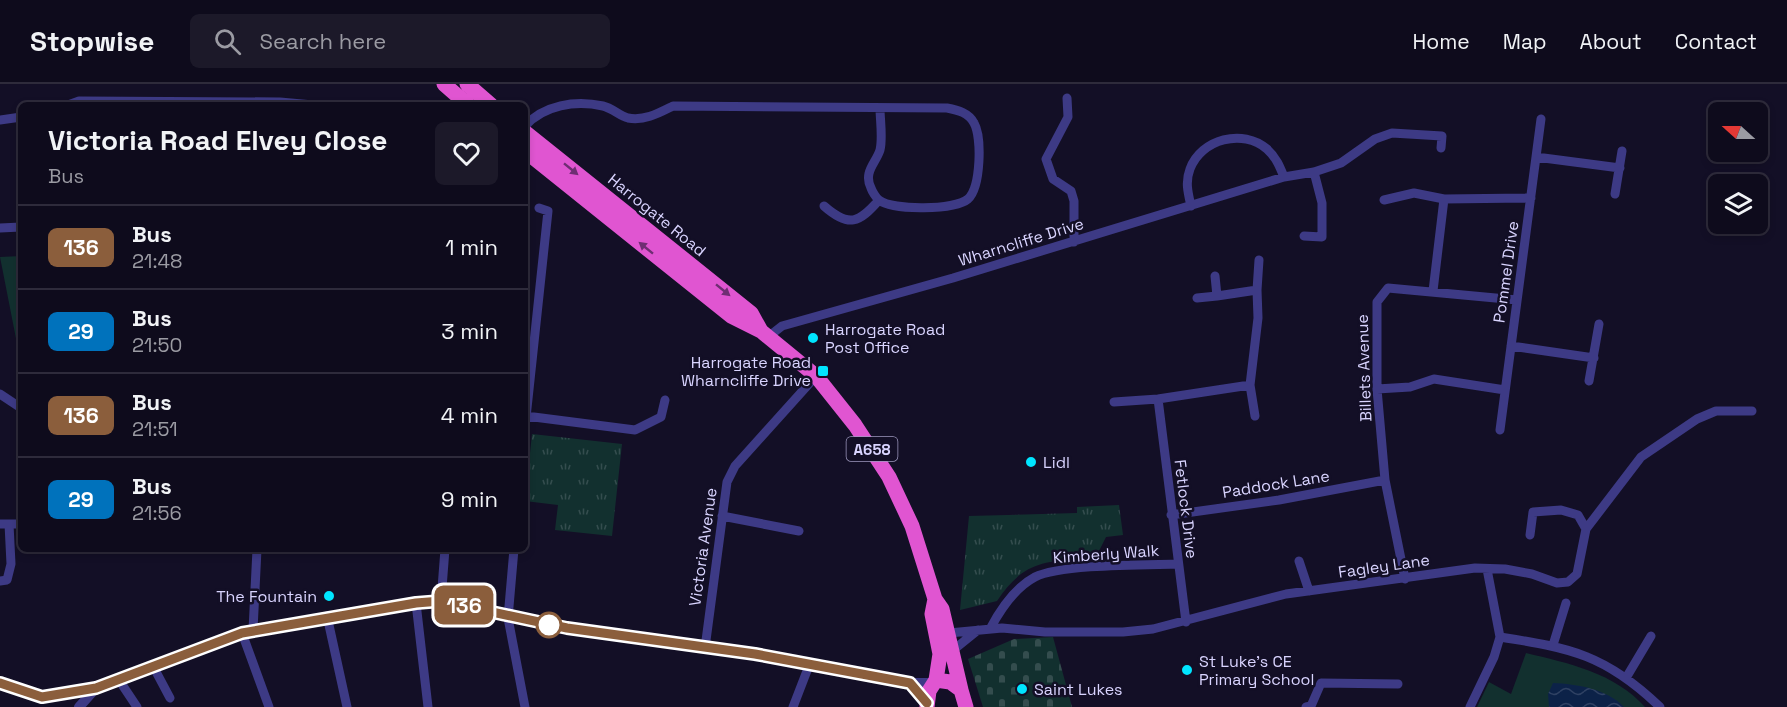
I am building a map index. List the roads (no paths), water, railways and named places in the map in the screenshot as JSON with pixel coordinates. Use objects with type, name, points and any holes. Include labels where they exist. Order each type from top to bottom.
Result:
[{"type":"highway","points":[[444,84],[465,102]]},
{"type":"highway","points":[[467,84],[488,102]]},
{"type":"highway","name":"Harrogate Road","points":[[528,134],[751,313],[764,334]]},
{"type":"highway","name":"Harrogate Road","points":[[528,153],[731,316],[764,334],[816,376],[855,425],[889,477],[912,526],[935,599],[932,614],[952,651],[966,707]]},
{"type":"highway","name":"Harrogate Road","points":[[927,705],[943,637]]},
{"type":"highway","points":[[934,682],[950,682],[961,690]]},
{"type":"street","points":[[1067,98],[1068,117],[1046,159],[1053,179],[1071,191],[1074,201],[1074,242]]},
{"type":"street","points":[[75,102],[79,100],[270,102]]},
{"type":"street","points":[[528,123],[551,106],[577,105],[603,106],[628,118],[648,117],[673,106],[947,108],[962,111],[974,122],[977,132],[979,170],[976,187],[968,199],[949,207],[896,206],[879,200],[870,187],[869,168],[880,149],[880,108]]},
{"type":"street","points":[[0,120],[18,117]]},
{"type":"street","name":"Pommel Drive","points":[[1500,430],[1542,119]]},
{"type":"street","name":"Wharncliffe Drive","points":[[764,334],[782,326],[1074,242],[1284,177],[1314,172],[1341,163],[1375,139],[1392,133],[1442,136],[1441,148]]},
{"type":"street","points":[[1191,206],[1187,192],[1190,169],[1201,151],[1225,139],[1252,141],[1266,148],[1277,160],[1284,177]]},
{"type":"street","points":[[1615,194],[1622,151]]},
{"type":"street","points":[[1536,157],[1620,168]]},
{"type":"street","points":[[1304,236],[1322,237],[1322,203],[1314,172]]},
{"type":"street","points":[[1384,200],[1414,194],[1444,199],[1531,198]]},
{"type":"street","points":[[1433,291],[1444,199]]},
{"type":"street","points":[[824,206],[837,217],[856,221],[865,217],[879,200]]},
{"type":"street","points":[[528,397],[548,211],[539,207]]},
{"type":"street","points":[[0,228],[18,227]]},
{"type":"street","points":[[1256,416],[1250,385],[1258,318],[1259,260]]},
{"type":"street","points":[[1215,276],[1216,296]]},
{"type":"street","name":"Billets Avenue","points":[[1405,579],[1385,480],[1377,389],[1377,302],[1388,288],[1517,300]]},
{"type":"street","points":[[1197,298],[1257,290]]},
{"type":"street","points":[[1590,381],[1599,324]]},
{"type":"street","points":[[1511,346],[1594,358]]},
{"type":"street","name":"Victoria Avenue","points":[[705,648],[727,482],[735,466],[816,376]]},
{"type":"street","points":[[1377,389],[1410,387],[1434,379],[1505,390]]},
{"type":"street","points":[[1114,402],[1158,399],[1250,385]]},
{"type":"street","points":[[0,394],[18,406]]},
{"type":"street","name":"Fetlock Drive","points":[[1158,399],[1186,622]]},
{"type":"street","points":[[528,416],[635,430],[662,417],[665,400]]},
{"type":"street","name":"Fagley Lane","points":[[943,637],[990,629],[1123,632],[1186,622],[1286,594],[1487,569],[1532,574],[1557,583],[1568,582],[1577,574],[1586,529],[1641,457],[1673,434],[1716,411],[1752,411]]},
{"type":"street","name":"Paddock Lane","points":[[1171,515],[1280,500],[1385,480]]},
{"type":"street","points":[[1530,535],[1533,512],[1561,510],[1578,515],[1586,529]]},
{"type":"street","points":[[722,516],[799,531]]},
{"type":"street","points":[[0,581],[8,580],[11,564],[4,524]]},
{"type":"street","points":[[257,552],[247,632],[269,707]]},
{"type":"street","points":[[441,601],[446,552]]},
{"type":"street","points":[[514,552],[508,618],[525,707]]},
{"type":"street","points":[[1299,561],[1310,591]]},
{"type":"street","name":"Kimberly Walk","points":[[990,629],[1004,607],[1035,577],[1069,570],[1178,564]]},
{"type":"street","points":[[1470,707],[1494,657],[1500,637],[1487,569]]},
{"type":"street","points":[[0,683],[42,697],[96,688],[247,632],[327,616],[441,601],[474,607],[508,618],[810,663],[910,683],[934,682]]},
{"type":"street","points":[[416,603],[428,707]]},
{"type":"street","points":[[1553,645],[1566,603]]},
{"type":"street","points":[[327,616],[347,707]]},
{"type":"street","points":[[952,651],[978,630]]},
{"type":"street","points":[[1626,678],[1651,636]]},
{"type":"street","points":[[1500,637],[1553,645],[1593,657],[1626,678],[1660,707]]},
{"type":"street","points":[[793,707],[810,663]]},
{"type":"street","points":[[153,666],[170,698]]},
{"type":"street","points":[[119,680],[137,707]]},
{"type":"street","points":[[910,683],[927,705]]},
{"type":"street","points":[[1306,707],[1311,706],[1321,683],[1398,684]]},
{"type":"street","points":[[79,707],[96,688]]},
{"type":"street","points":[[42,697],[50,707]]},
{"type":"water","points":[[1553,683],[1600,692],[1624,707],[1549,707],[1548,694]]},
{"type":"place","name":"Harrogate Road Post Office","points":[[813,338]]},
{"type":"place","name":"Harrogate Road Wharncliffe Drive","points":[[823,371]]},
{"type":"place","name":"Lidl","points":[[1031,462]]},
{"type":"place","name":"The Fountain","points":[[329,596]]},
{"type":"place","name":"St Luke's CE Primary School","points":[[1187,670]]},
{"type":"place","name":"Saint Lukes","points":[[1022,689]]}]
